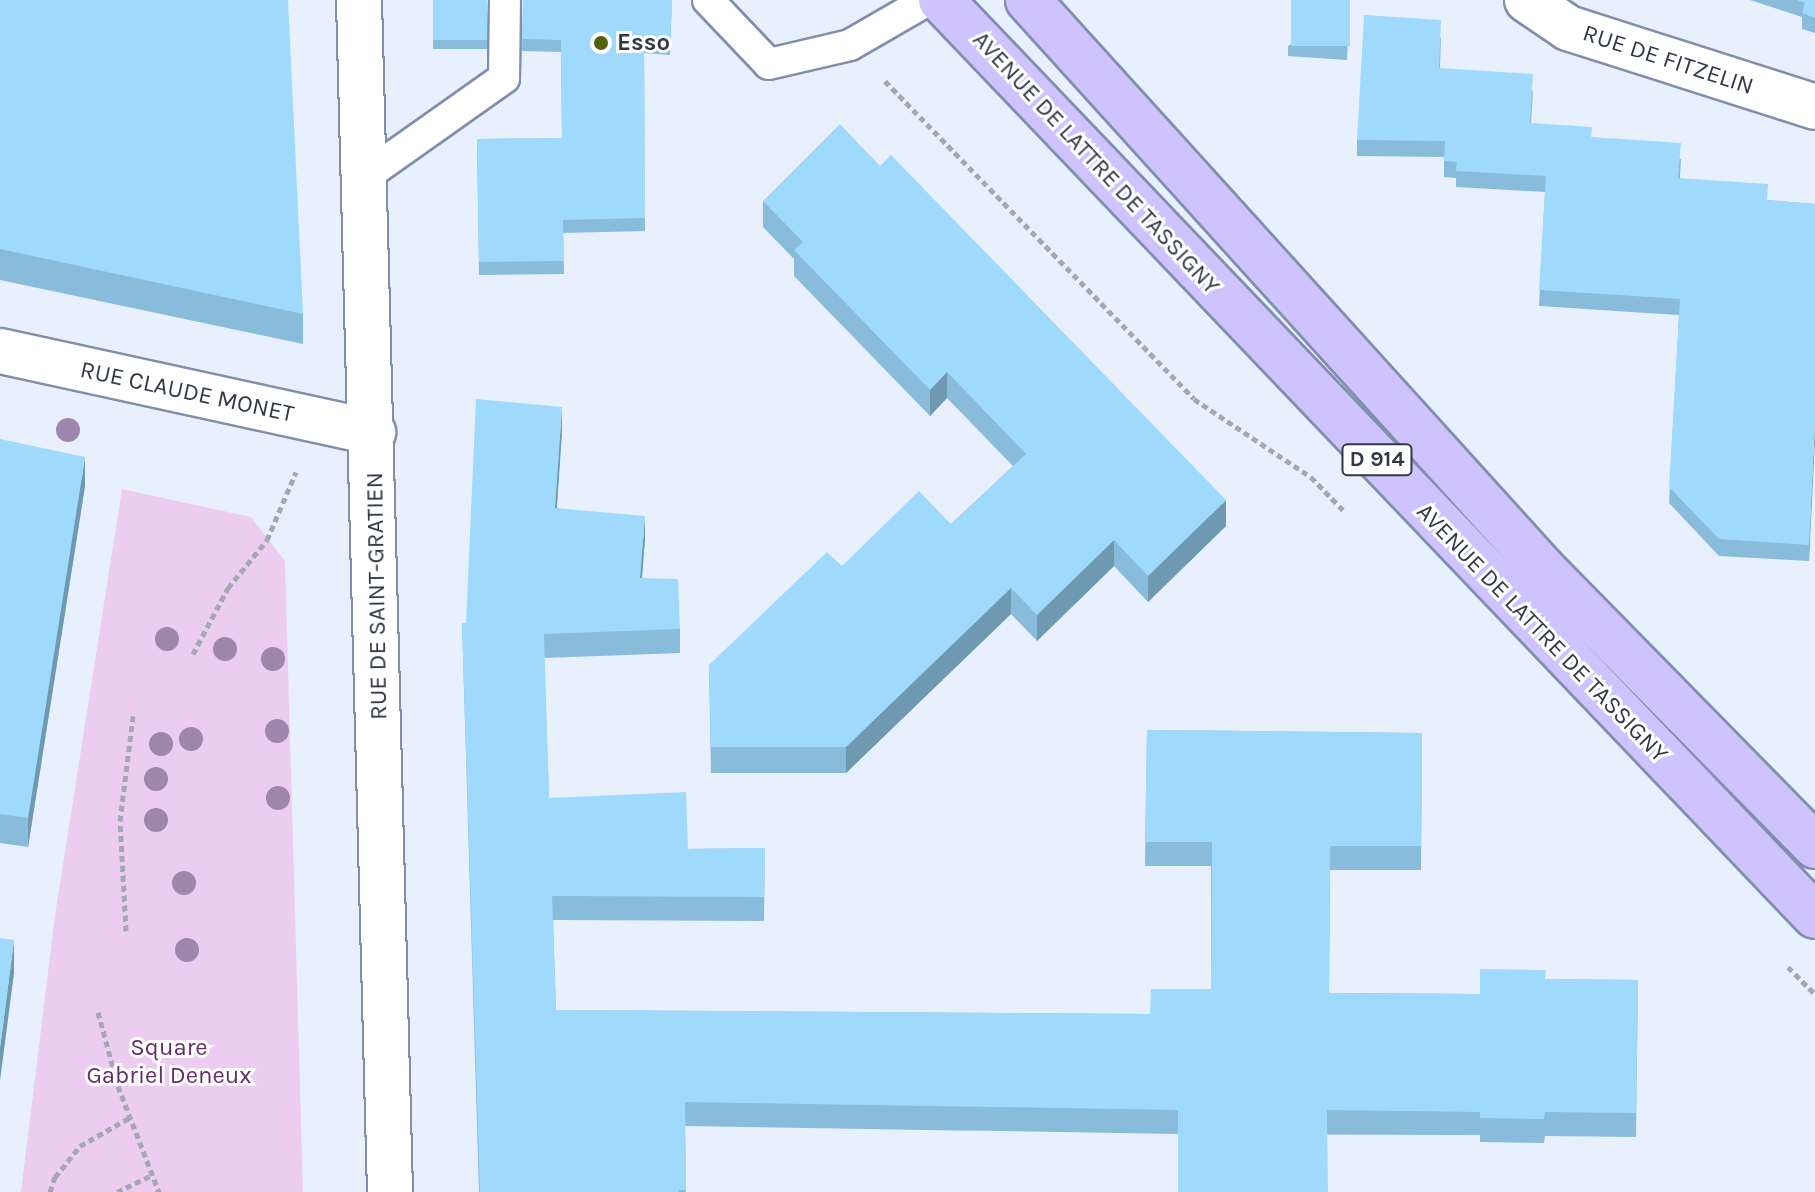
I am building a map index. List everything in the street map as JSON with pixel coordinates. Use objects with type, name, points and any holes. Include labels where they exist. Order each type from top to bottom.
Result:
[{"type":"main road","name":"AVENUE DE LATTRE DE TASSIGNY","points":[[941,0],[1815,916]]},
{"type":"main road","name":"AVENUE DE LATTRE DE TASSIGNY","points":[[1028,0],[1546,572],[1815,846]]},
{"type":"street","name":"RUE DE SAINT-GRATIEN","points":[[359,0],[367,175],[390,1192]]},
{"type":"street","name":"RUE DE FITZELIN","points":[[1527,0],[1568,28],[1815,107]]},
{"type":"street","name":"RUE CLAUDE MONET","points":[[0,351],[373,432]]},
{"type":"lane","points":[[367,175],[504,78],[505,0]]},
{"type":"lane","points":[[708,0],[769,64],[850,45],[928,0]]},
{"type":"path","points":[[850,45],[1194,399],[1311,477],[1355,522]]},
{"type":"path","points":[[193,654],[228,588],[267,540],[280,514],[292,489],[308,419]]},
{"type":"path","points":[[126,931],[120,821],[133,716]]},
{"type":"path","points":[[1782,960],[1815,994]]},
{"type":"path","points":[[98,1012],[129,1118],[159,1192]]},
{"type":"path","points":[[50,1192],[55,1177],[80,1146],[129,1118]]},
{"type":"path","points":[[117,1192],[152,1175]]},
{"type":"green space","name":"Square Gabriel Deneux","points":[[122,489],[251,517],[285,561],[303,1192],[21,1192],[55,915]]},
{"type":"building","points":[[0,0],[288,0],[303,314],[0,249]]},
{"type":"building","points":[[433,0],[487,0],[487,40],[433,40]]},
{"type":"building","points":[[523,0],[672,0],[670,42],[644,41],[645,218],[563,220],[564,261],[479,262],[477,139],[562,138],[561,40],[522,39]]},
{"type":"building","points":[[1291,0],[1350,0],[1350,46],[1291,46]]},
{"type":"building","points":[[1797,0],[1815,0],[1815,18],[1802,13],[1805,3]]},
{"type":"building","points":[[1364,15],[1441,20],[1439,68],[1533,74],[1530,123],[1592,127],[1591,137],[1681,143],[1678,178],[1768,184],[1767,200],[1815,204],[1815,423],[1809,545],[1719,539],[1669,487],[1680,299],[1539,290],[1546,176],[1456,171],[1457,162],[1444,161],[1445,141],[1357,140]]},
{"type":"building","points":[[840,124],[880,166],[891,155],[1226,500],[1148,576],[1114,540],[1037,615],[1011,588],[846,747],[711,747],[709,665],[827,552],[842,566],[919,491],[951,524],[1026,454],[947,372],[930,390],[794,250],[803,242],[763,201]]},
{"type":"building","points":[[476,399],[562,407],[555,508],[645,516],[640,578],[678,579],[680,629],[544,634],[549,798],[686,792],[688,849],[765,848],[764,897],[552,896],[556,1010],[1150,1014],[1151,989],[1211,989],[1212,842],[1145,842],[1147,730],[1422,733],[1421,846],[1330,846],[1329,993],[1480,994],[1480,969],[1546,970],[1545,979],[1638,980],[1636,1113],[1545,1112],[1544,1119],[1480,1118],[1480,1112],[1327,1110],[1328,1192],[1178,1192],[1178,1110],[685,1102],[686,1190],[480,1192],[462,623],[466,623]]},
{"type":"building","points":[[0,439],[85,457],[28,818],[0,814]]},
{"type":"building","points":[[0,938],[14,940],[0,1048]]},
{"type":"place","name":"Esso","points":[[601,43]]}]
